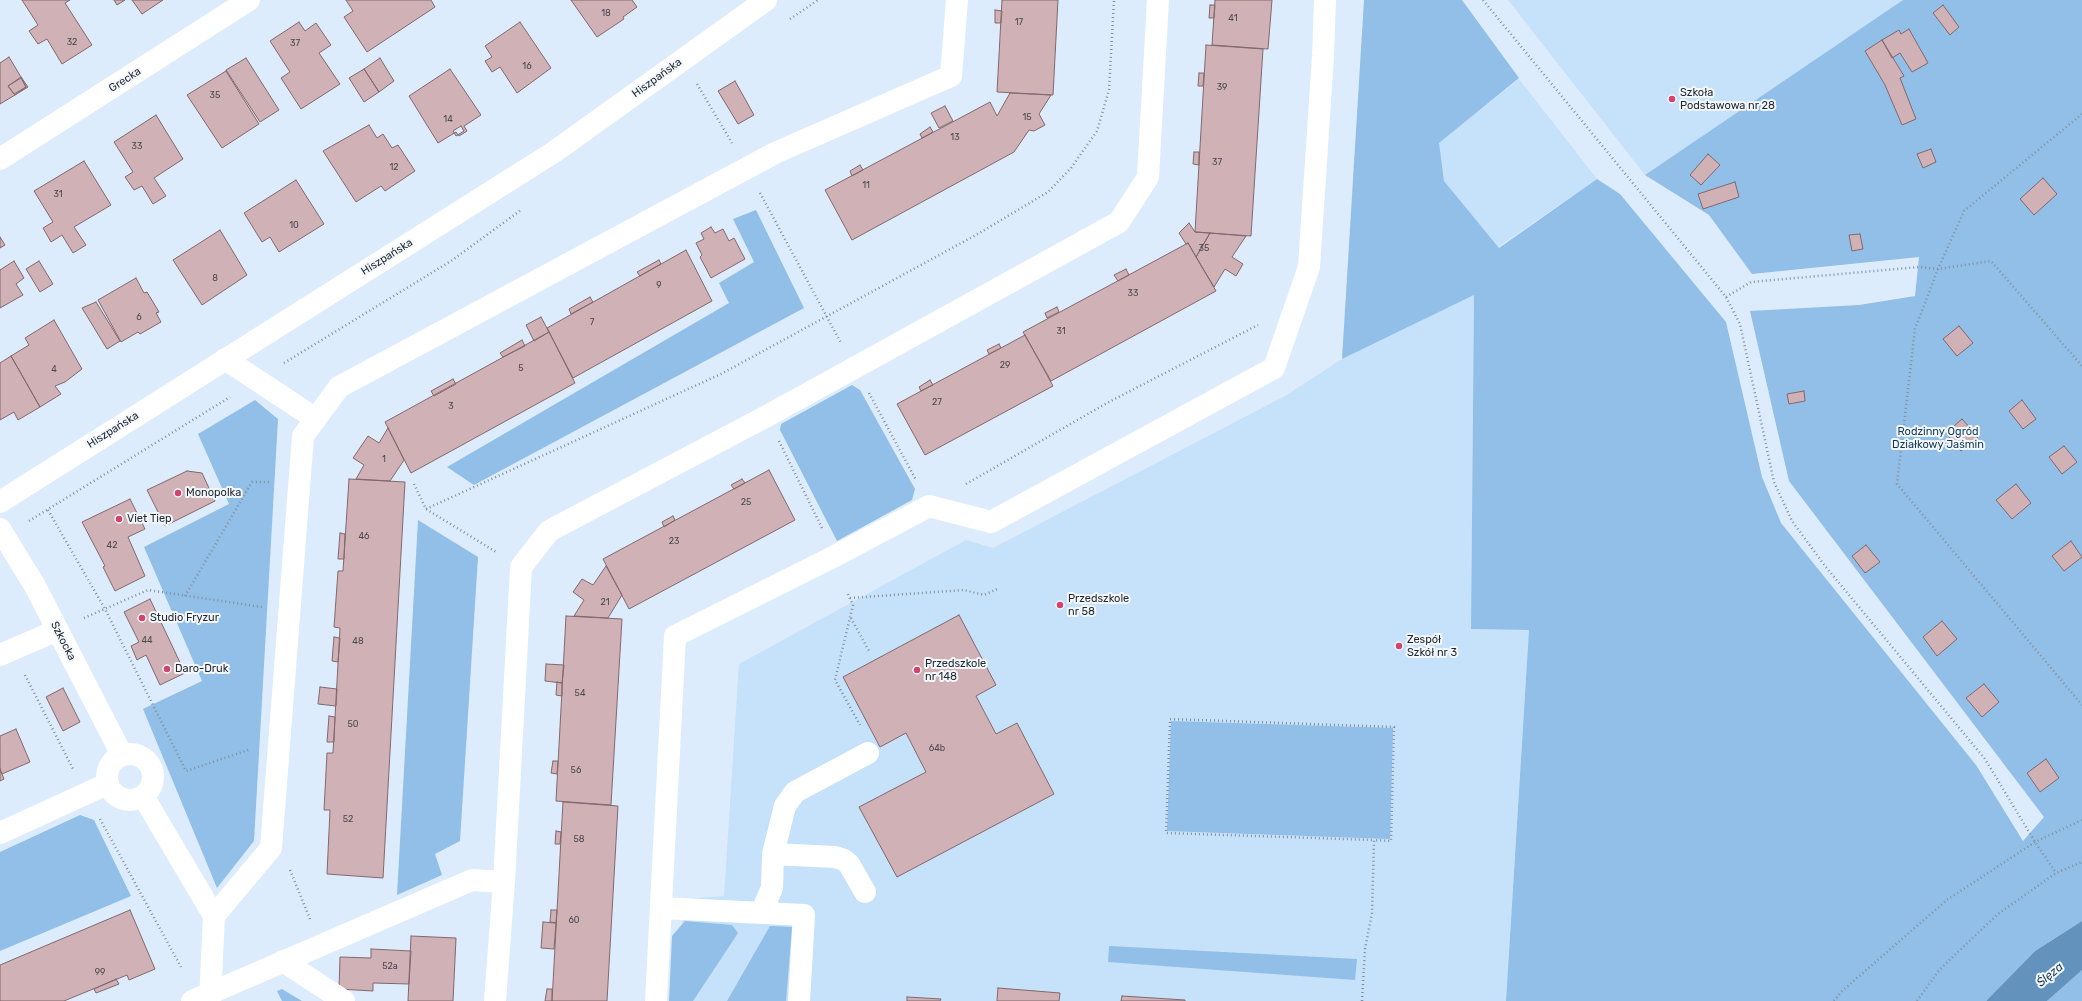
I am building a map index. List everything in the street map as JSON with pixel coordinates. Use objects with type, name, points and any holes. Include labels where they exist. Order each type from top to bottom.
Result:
[{"type":"street","name":"Grecka","points":[[0,159],[249,0]]},
{"type":"street","name":"Hiszpańska","points":[[0,502],[554,152],[766,0]]},
{"type":"street","points":[[201,999],[214,916],[271,848],[303,436],[339,387],[775,153],[951,76],[957,0]]},
{"type":"street","points":[[495,1001],[504,882],[521,567],[549,531],[767,416],[1119,222],[1148,177],[1158,0]]},
{"type":"street","points":[[656,1001],[675,636],[835,556],[929,506],[991,522],[1274,368],[1309,266],[1324,56],[1325,0]]},
{"type":"street","points":[[225,360],[316,419]]},
{"type":"street","name":"Szkocka","points":[[2,532],[35,586],[122,755]]},
{"type":"street","points":[[6,653],[58,630]]},
{"type":"street","points":[[129,753],[138,755],[146,760],[152,767],[152,785],[147,793],[131,801],[122,799],[114,794],[107,784],[108,769],[112,761],[122,755],[129,753]]},
{"type":"street","points":[[762,913],[772,888],[773,854],[785,806],[795,792],[868,753]]},
{"type":"street","points":[[0,832],[107,784]]},
{"type":"street","points":[[143,796],[214,916]]},
{"type":"street","points":[[773,854],[835,857],[844,860],[849,864],[865,892]]},
{"type":"street","points":[[201,999],[283,961],[472,880],[504,882]]},
{"type":"street","points":[[660,908],[804,915],[799,1001]]},
{"type":"street","points":[[283,961],[344,1001]]},
{"type":"path","points":[[426,509],[721,374],[1018,211],[1048,192],[1071,168],[1097,131],[1109,90],[1114,0]]},
{"type":"path","points":[[1483,0],[1726,297],[1740,324],[1774,482],[1792,521],[1825,566],[1984,759],[2035,842],[2056,873]]},
{"type":"path","points":[[696,82],[746,168],[929,506],[1107,403],[1296,305]]},
{"type":"path","points":[[2082,114],[1964,211],[1938,269],[1916,329],[1897,484],[2082,705]]},
{"type":"path","points":[[1726,297],[1751,282],[1918,267],[1938,269],[1990,261],[2082,366]]},
{"type":"path","points":[[2,532],[48,510],[257,380]]},
{"type":"path","points":[[767,416],[835,556]]},
{"type":"path","points":[[185,596],[252,482],[300,482]]},
{"type":"path","points":[[414,484],[426,509],[521,567]]},
{"type":"path","points":[[48,510],[105,609],[186,771],[279,739]]},
{"type":"path","points":[[850,598],[964,590],[984,595],[997,589]]},
{"type":"path","points":[[58,630],[148,590],[289,611]]},
{"type":"path","points":[[848,594],[853,605],[835,680],[862,729]]},
{"type":"path","points":[[851,617],[869,651]]},
{"type":"path","points":[[6,653],[201,999]]},
{"type":"path","points":[[1170,719],[1394,727],[1391,841],[1374,840],[1166,833],[1170,719]]},
{"type":"path","points":[[1834,1001],[1842,991],[1947,900],[2035,842],[2082,820]]},
{"type":"path","points":[[271,840],[285,858],[321,945]]},
{"type":"path","points":[[1362,1001],[1365,949],[1372,913],[1374,840]]},
{"type":"path","points":[[1917,1001],[1940,969],[1998,914],[2056,873],[2082,862]]},
{"type":"shaded area","name":"Szkoła Podstawowa nr 28","points":[[1508,0],[1903,0],[1645,175]]},
{"type":"shaded area","points":[[1519,79],[1597,179],[1498,247],[1444,181],[1437,144]]},
{"type":"shaded area","points":[[1474,295],[1471,629],[1529,630],[1506,1001],[676,1001],[684,899],[724,896],[739,664],[966,540],[993,548],[1285,396],[1342,359]]},
{"type":"green space","name":"Rodzinny Ogród Działkowy Jaśmin","points":[[1364,0],[1462,0],[1519,78],[1439,143],[1444,181],[1499,248],[1597,179],[1620,194],[1726,322],[1762,477],[1781,523],[1976,765],[2023,841],[2044,817],[1789,481],[1750,311],[1859,305],[1915,296],[1919,257],[1752,274],[1709,215],[1645,175],[1903,0],[2082,0],[2082,921],[2035,951],[1986,1001],[1506,1001],[1529,630],[1471,629],[1474,295],[1342,359]]},
{"type":"green space","points":[[756,210],[804,308],[474,485],[447,467],[729,303],[719,283],[754,262],[733,219]]},
{"type":"green space","points":[[852,385],[860,390],[915,489],[912,500],[837,541],[780,430],[781,424]]},
{"type":"green space","points":[[255,400],[278,419],[254,841],[217,888],[143,709],[202,681],[144,547],[229,504],[198,434]]},
{"type":"green space","points":[[418,520],[478,557],[460,841],[435,854],[442,875],[397,895]]},
{"type":"green space","points":[[1171,721],[1393,728],[1390,839],[1167,831]]},
{"type":"green space","points":[[80,815],[94,820],[131,896],[0,951],[0,852]]},
{"type":"green space","points":[[685,921],[732,925],[738,933],[693,1001],[669,1001],[672,936]]},
{"type":"green space","points":[[770,926],[792,927],[786,1001],[727,1001]]},
{"type":"green space","points":[[1109,946],[1357,959],[1355,980],[1108,962]]},
{"type":"green space","points":[[2082,970],[2082,1001],[2047,1001],[2079,972]]},
{"type":"green space","points":[[282,989],[302,1001],[282,1001],[277,991]]},
{"type":"water","name":"Ślęza","points":[[2082,921],[2082,970],[2047,1001],[1986,1001],[2035,951]]},
{"type":"building","points":[[22,0],[70,0],[65,3],[92,45],[62,64],[47,39],[38,44],[29,31],[38,25]]},
{"type":"building","points":[[114,0],[125,0],[117,5]]},
{"type":"building","points":[[132,0],[163,0],[142,14]]},
{"type":"building","points":[[346,0],[431,0],[435,7],[367,52],[344,17],[353,11]]},
{"type":"building","points":[[571,0],[632,0],[637,7],[623,17],[624,19],[597,37]]},
{"type":"building","points":[[1002,0],[1058,0],[1053,95],[997,92]]},
{"type":"building","points":[[1215,0],[1272,0],[1268,49],[1212,45]]},
{"type":"building","points":[[1210,5],[1215,5],[1214,18],[1209,18]]},
{"type":"building","points":[[1943,5],[1959,27],[1950,35],[1933,13]]},
{"type":"building","points":[[995,10],[1002,11],[1001,23],[995,23]]},
{"type":"building","points":[[299,22],[305,31],[316,23],[331,45],[319,53],[340,84],[301,109],[281,78],[290,72],[270,41]]},
{"type":"building","points":[[520,22],[551,68],[517,93],[500,67],[492,72],[485,61],[492,57],[485,46]]},
{"type":"building","points":[[1909,29],[1928,63],[1912,72],[1900,53],[1892,58],[1882,40],[1899,30],[1901,34]]},
{"type":"building","points":[[1882,40],[1904,76],[1900,78],[1916,119],[1902,125],[1885,85],[1865,51]]},
{"type":"building","points":[[1206,45],[1263,49],[1251,236],[1195,232]]},
{"type":"building","points":[[9,57],[21,77],[8,86],[15,95],[0,104],[0,63]]},
{"type":"building","points":[[246,58],[279,110],[260,122],[226,70]]},
{"type":"building","points":[[380,58],[394,81],[379,92],[364,69]]},
{"type":"building","points":[[364,69],[379,92],[364,102],[349,78]]},
{"type":"building","points":[[450,69],[481,115],[464,126],[467,131],[459,136],[456,132],[438,143],[409,96]]},
{"type":"building","points":[[226,71],[259,124],[222,148],[187,95]]},
{"type":"building","points":[[1199,73],[1204,73],[1203,86],[1198,86]]},
{"type":"building","points":[[21,77],[28,87],[15,95],[26,87]]},
{"type":"building","points":[[21,78],[26,87],[14,94],[8,86]]},
{"type":"building","points":[[735,81],[754,115],[738,124],[718,91]]},
{"type":"building","points":[[1010,93],[1051,95],[1039,114],[1045,125],[1034,131],[1029,130],[1014,152],[852,240],[825,190],[990,102],[997,116]]},
{"type":"building","points":[[945,106],[953,121],[939,128],[931,113]]},
{"type":"building","points":[[156,115],[183,159],[154,178],[166,196],[153,204],[142,186],[134,190],[125,177],[133,172],[114,142]]},
{"type":"building","points":[[369,125],[377,138],[383,134],[392,148],[398,145],[415,171],[385,191],[381,186],[356,202],[323,151]]},
{"type":"building","points":[[461,126],[464,131],[456,136],[453,131]]},
{"type":"building","points":[[930,127],[933,132],[922,138],[920,134]]},
{"type":"building","points":[[1931,149],[1936,162],[1923,168],[1917,154]]},
{"type":"building","points":[[1194,152],[1199,152],[1199,165],[1193,164]]},
{"type":"building","points":[[1708,154],[1720,165],[1701,185],[1690,175]]},
{"type":"building","points":[[84,161],[111,205],[74,227],[86,245],[73,253],[62,235],[51,242],[43,228],[53,222],[34,191]]},
{"type":"building","points":[[860,165],[863,170],[852,176],[850,171]]},
{"type":"building","points":[[2043,178],[2057,194],[2034,215],[2020,199]]},
{"type":"building","points":[[296,180],[324,224],[279,252],[270,237],[262,242],[244,213]]},
{"type":"building","points":[[1735,182],[1739,197],[1703,209],[1698,194]]},
{"type":"building","points":[[1189,223],[1195,232],[1210,233],[1196,257],[1188,243],[1186,244],[1179,233]]},
{"type":"building","points":[[711,227],[715,233],[723,229],[729,241],[734,238],[745,259],[711,278],[700,257],[702,255],[696,243],[704,239],[701,233]]},
{"type":"building","points":[[220,230],[247,275],[202,305],[173,260]]},
{"type":"building","points":[[1210,233],[1246,236],[1232,257],[1243,264],[1236,276],[1225,269],[1214,287],[1196,257]]},
{"type":"building","points":[[1860,234],[1863,249],[1852,251],[1849,235]]},
{"type":"building","points":[[0,237],[5,245],[0,248]]},
{"type":"building","points":[[1188,243],[1216,291],[1051,381],[1023,332]]},
{"type":"building","points":[[686,250],[712,301],[573,378],[547,328]]},
{"type":"building","points":[[659,260],[661,264],[640,276],[637,272]]},
{"type":"building","points":[[14,261],[24,278],[16,284],[23,295],[0,308],[0,270]]},
{"type":"building","points":[[39,261],[53,284],[40,292],[26,269]]},
{"type":"building","points":[[1126,269],[1129,275],[1118,281],[1114,275]]},
{"type":"building","points":[[136,278],[144,293],[147,292],[159,312],[156,313],[161,322],[140,334],[138,332],[121,342],[98,300]]},
{"type":"building","points":[[590,297],[593,302],[571,314],[569,309]]},
{"type":"building","points":[[96,302],[120,341],[107,349],[82,308]]},
{"type":"building","points":[[1057,307],[1059,312],[1047,318],[1045,313]]},
{"type":"building","points":[[541,317],[549,332],[534,341],[526,325]]},
{"type":"building","points":[[54,320],[82,369],[65,382],[55,386],[61,394],[40,407],[11,356],[29,345],[25,338]]},
{"type":"building","points":[[1959,326],[1973,343],[1957,356],[1943,339]]},
{"type":"building","points":[[549,332],[575,383],[411,473],[385,422]]},
{"type":"building","points":[[1025,335],[1053,386],[925,455],[897,404]]},
{"type":"building","points":[[522,340],[525,346],[503,357],[500,353]]},
{"type":"building","points":[[999,344],[1001,348],[989,354],[987,350]]},
{"type":"building","points":[[11,356],[40,407],[18,420],[14,412],[0,420],[0,363]]},
{"type":"building","points":[[453,379],[456,384],[434,396],[431,391]]},
{"type":"building","points":[[930,380],[933,385],[921,391],[919,387]]},
{"type":"building","points":[[1804,391],[1805,401],[1789,404],[1787,394]]},
{"type":"building","points":[[2022,400],[2036,419],[2023,429],[2009,411]]},
{"type":"building","points":[[1962,419],[1978,437],[1961,451],[1946,433]]},
{"type":"building","points":[[388,428],[404,460],[390,481],[356,479],[364,465],[353,458],[368,436],[379,443]]},
{"type":"building","points":[[2064,446],[2077,462],[2062,474],[2049,457]]},
{"type":"building","points":[[769,470],[795,520],[629,609],[603,559]]},
{"type":"building","points":[[187,471],[202,473],[215,501],[165,526],[147,490]]},
{"type":"building","points":[[349,479],[405,482],[383,878],[327,874],[330,810],[324,810],[327,753],[333,753],[340,628],[334,627],[338,571],[343,571]]},
{"type":"building","points":[[742,479],[745,483],[734,489],[731,485]]},
{"type":"building","points":[[2016,484],[2031,503],[2012,519],[1996,500]]},
{"type":"building","points":[[130,499],[145,529],[128,537],[145,576],[115,591],[103,567],[105,566],[82,522]]},
{"type":"building","points":[[673,516],[675,520],[664,527],[662,522]]},
{"type":"building","points":[[340,533],[345,534],[344,559],[338,559]]},
{"type":"building","points":[[2071,541],[2082,557],[2064,571],[2052,556]]},
{"type":"building","points":[[1866,545],[1880,562],[1865,573],[1852,556]]},
{"type":"building","points":[[606,566],[622,595],[608,618],[574,616],[584,600],[573,592],[582,579],[593,585]]},
{"type":"building","points":[[150,599],[185,673],[160,685],[146,655],[137,660],[131,646],[139,642],[124,612]]},
{"type":"building","points":[[959,615],[996,685],[976,696],[996,734],[1017,723],[1054,794],[897,877],[859,807],[926,772],[906,733],[880,747],[843,677]]},
{"type":"building","points":[[566,616],[622,619],[611,805],[556,801]]},
{"type":"building","points":[[1942,621],[1957,639],[1937,656],[1923,637]]},
{"type":"building","points":[[334,637],[340,638],[338,662],[332,661]]},
{"type":"building","points":[[546,664],[564,665],[562,683],[545,681]]},
{"type":"building","points":[[557,682],[562,683],[562,696],[556,695]]},
{"type":"building","points":[[1984,684],[1999,702],[1982,717],[1966,698]]},
{"type":"building","points":[[320,687],[337,689],[336,706],[318,704]]},
{"type":"building","points":[[63,688],[80,722],[63,731],[46,697]]},
{"type":"building","points":[[329,716],[335,717],[334,742],[327,742]]},
{"type":"building","points":[[16,729],[30,762],[2,774],[0,769],[0,736]]},
{"type":"building","points":[[2046,759],[2059,778],[2040,792],[2027,773]]},
{"type":"building","points":[[553,761],[558,761],[557,774],[551,773]]},
{"type":"building","points":[[0,769],[4,779],[0,781]]},
{"type":"building","points":[[563,802],[618,806],[607,1001],[552,1001]]},
{"type":"building","points":[[556,831],[561,832],[560,844],[555,844]]},
{"type":"building","points":[[130,910],[155,969],[129,980],[127,975],[64,1001],[0,1001],[0,965]]},
{"type":"building","points":[[551,910],[557,910],[556,923],[550,922]]},
{"type":"building","points":[[543,922],[556,923],[554,949],[541,948]]},
{"type":"building","points":[[411,936],[456,938],[453,1001],[408,1001]]},
{"type":"building","points":[[371,949],[411,951],[409,984],[373,983],[373,991],[339,989],[340,957],[371,958]]},
{"type":"building","points":[[116,979],[119,984],[96,993],[94,989]]},
{"type":"building","points":[[998,988],[1060,993],[1059,1001],[997,1001]]},
{"type":"building","points":[[547,989],[552,989],[552,1001],[545,1001]]},
{"type":"building","points":[[1122,996],[1185,1000],[1185,1001],[1121,1001]]},
{"type":"building","points":[[907,997],[941,999],[940,1001],[907,1001]]},
{"type":"place","name":"Szkoła Podstawowa nr 28","points":[[1672,99]]},
{"type":"place","name":"Monopolka","points":[[178,493]]},
{"type":"place","name":"Viet Tiep","points":[[119,519]]},
{"type":"place","name":"Przedszkole nr 58","points":[[1060,605]]},
{"type":"place","name":"Studio Fryzur","points":[[142,618]]},
{"type":"place","name":"Zespół Szkół nr 3","points":[[1399,646]]},
{"type":"place","name":"Daro-Druk","points":[[167,669]]},
{"type":"place","name":"Przedszkole nr 148","points":[[917,670]]}]
